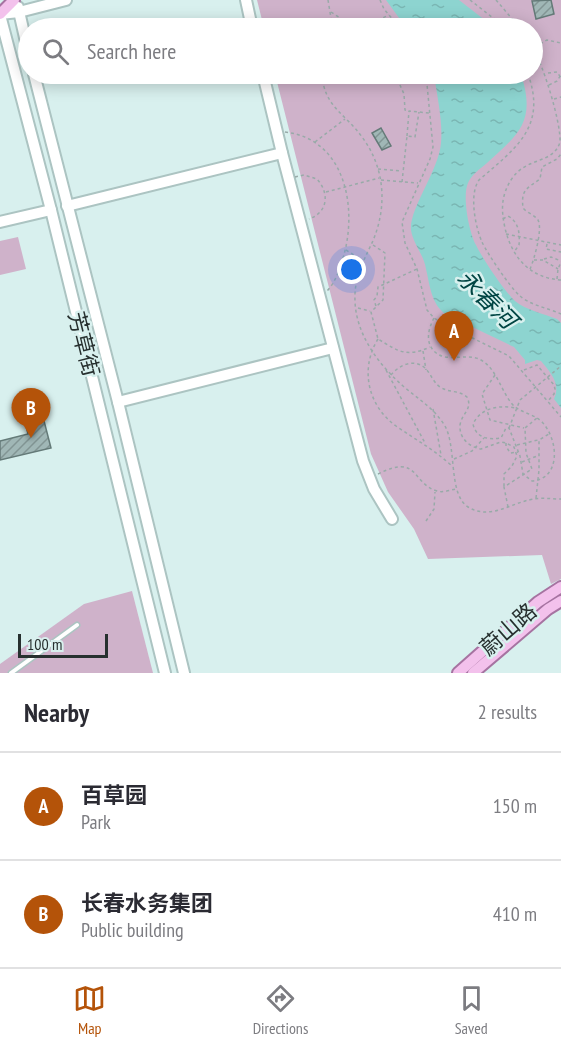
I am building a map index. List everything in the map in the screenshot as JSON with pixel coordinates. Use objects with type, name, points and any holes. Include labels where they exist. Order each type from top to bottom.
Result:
[{"type":"main road","points":[[0,15],[15,0],[20,18]]},
{"type":"main road","points":[[0,15],[66,0]]},
{"type":"main road","points":[[246,0],[250,18]]},
{"type":"main road","name":"芳草街","points":[[0,15],[18,84]]},
{"type":"main road","name":"芳草街","points":[[18,84],[165,673]]},
{"type":"main road","name":"芳草街","points":[[36,84],[118,402],[184,673]]},
{"type":"main road","points":[[266,84],[363,461],[392,519]]},
{"type":"main road","points":[[67,206],[282,153]]},
{"type":"main road","points":[[0,222],[51,210]]},
{"type":"main road","points":[[118,402],[333,348]]},
{"type":"main road","name":"蔚山路","points":[[458,673],[538,602],[561,588]]},
{"type":"main road","name":"蔚山路","points":[[473,673],[548,609],[561,601]]},
{"type":"lane","points":[[11,673],[77,626]]},
{"type":"path","points":[[328,0],[331,18]]},
{"type":"path","points":[[380,0],[391,18]]},
{"type":"path","points":[[470,0],[493,18]]},
{"type":"path","points":[[496,0],[511,18]]},
{"type":"path","points":[[331,12],[338,18]]},
{"type":"path","points":[[382,18],[388,15]]},
{"type":"path","points":[[543,42],[547,40],[561,43]]},
{"type":"path","points":[[543,68],[554,99],[561,138],[553,154],[525,165],[511,180],[502,202],[503,219],[513,253],[539,276],[561,280]]},
{"type":"path","points":[[546,74],[557,72],[561,76],[549,85]]},
{"type":"path","points":[[324,84],[331,104],[362,136],[378,169],[380,179],[382,204],[379,225],[356,282],[357,319],[371,349],[391,375],[432,408],[450,435],[457,489],[462,501],[470,508],[491,511],[508,508],[528,500],[561,499]]},
{"type":"path","points":[[400,84],[404,94],[405,110],[430,113]]},
{"type":"path","points":[[427,84],[433,147],[430,159],[402,222],[405,243],[417,268],[427,310],[434,318],[509,356],[561,417]]},
{"type":"path","points":[[531,84],[534,109],[527,133],[520,143],[479,180],[473,193],[473,201],[482,242],[515,291],[528,301],[561,314]]},
{"type":"path","points":[[554,99],[561,97]]},
{"type":"path","points":[[402,182],[409,111]]},
{"type":"path","points":[[407,136],[415,137],[418,112]]},
{"type":"path","points":[[314,142],[345,119]]},
{"type":"path","points":[[278,134],[287,132],[314,142],[326,151],[341,173],[345,186],[350,212],[346,250],[341,267],[330,288],[320,298]]},
{"type":"path","points":[[530,270],[540,224],[537,218],[523,208],[522,196],[540,179],[542,167],[557,159],[561,154]]},
{"type":"path","points":[[378,169],[403,171]]},
{"type":"path","points":[[289,179],[304,175],[310,176],[317,179],[325,192],[326,202],[319,214],[300,221]]},
{"type":"path","points":[[325,192],[380,179],[419,183]]},
{"type":"path","points":[[503,219],[508,216],[512,218],[520,236],[518,249],[513,253]]},
{"type":"path","points":[[506,234],[561,245]]},
{"type":"path","points":[[548,242],[546,249],[561,252]]},
{"type":"path","points":[[371,244],[385,253],[383,300],[371,312]]},
{"type":"path","points":[[346,250],[363,261]]},
{"type":"path","points":[[534,260],[551,257],[561,262],[557,280]]},
{"type":"path","points":[[543,260],[558,269]]},
{"type":"path","points":[[376,306],[374,300],[378,287],[417,268]]},
{"type":"path","points":[[356,308],[371,312]]},
{"type":"path","points":[[371,312],[378,339],[402,353],[431,347]]},
{"type":"path","points":[[434,318],[429,330],[431,347],[436,353],[442,357],[468,356],[480,359],[490,367],[516,408]]},
{"type":"path","points":[[378,339],[371,349],[367,363],[367,375],[374,402],[396,426],[425,444],[455,469]]},
{"type":"path","points":[[423,350],[426,370]]},
{"type":"path","points":[[391,375],[398,367],[409,363],[421,366],[439,386],[467,397],[469,405],[460,425],[466,443],[481,449],[506,443],[514,447],[517,456],[512,466],[504,474],[508,508]]},
{"type":"path","points":[[524,371],[537,365],[548,377],[555,388],[554,394],[548,401]]},
{"type":"path","points":[[509,428],[506,428],[501,438],[484,438],[476,433],[473,424],[480,414],[504,406],[516,408],[537,418],[550,433],[556,450],[553,472],[548,478],[527,479],[523,474],[519,452],[509,428],[516,408],[520,400],[561,366]]},
{"type":"path","points":[[384,367],[425,444]]},
{"type":"path","points":[[495,375],[482,394],[490,420],[525,428]]},
{"type":"path","points":[[432,408],[441,456]]},
{"type":"path","points":[[525,428],[537,418]]},
{"type":"path","points":[[504,487],[532,469],[528,460],[525,428]]},
{"type":"path","points":[[516,445],[525,441],[539,440],[550,433]]},
{"type":"path","points":[[454,459],[472,451],[484,438]]},
{"type":"path","points":[[536,499],[539,440]]},
{"type":"path","points":[[506,443],[510,453],[519,452]]},
{"type":"path","points":[[520,462],[538,456]]},
{"type":"path","points":[[370,479],[391,468],[409,469],[435,491],[457,489]]},
{"type":"path","points":[[426,521],[434,510],[435,491]]},
{"type":"shaded area","points":[[257,0],[561,0],[561,579],[551,584],[542,555],[428,559],[414,529],[388,492],[371,454],[278,84],[543,84],[543,18],[262,18]]},
{"type":"shaded area","points":[[18,237],[26,269],[0,275],[0,241]]},
{"type":"shaded area","points":[[132,591],[153,673],[0,673],[0,664],[84,604]]},
{"type":"water","points":[[386,0],[459,0],[482,18],[399,18]]},
{"type":"water","name":"永春河","points":[[435,84],[524,84],[527,104],[522,125],[508,143],[476,172],[468,183],[466,189],[467,214],[473,239],[479,251],[511,297],[524,307],[557,319],[561,323],[561,408],[554,399],[556,384],[554,379],[541,361],[525,364],[525,360],[514,347],[445,314],[434,299],[425,264],[411,230],[415,211],[439,154],[440,117]]},
{"type":"building","points":[[551,0],[554,14],[536,18],[532,1]]},
{"type":"building","points":[[381,128],[391,146],[382,150],[372,133]]},
{"type":"building","points":[[43,417],[51,448],[0,460],[0,441],[28,434],[25,422]]},
{"type":"place","name":"百草园","points":[[454,361]]},
{"type":"place","name":"长春水务集团","points":[[31,438]]}]
